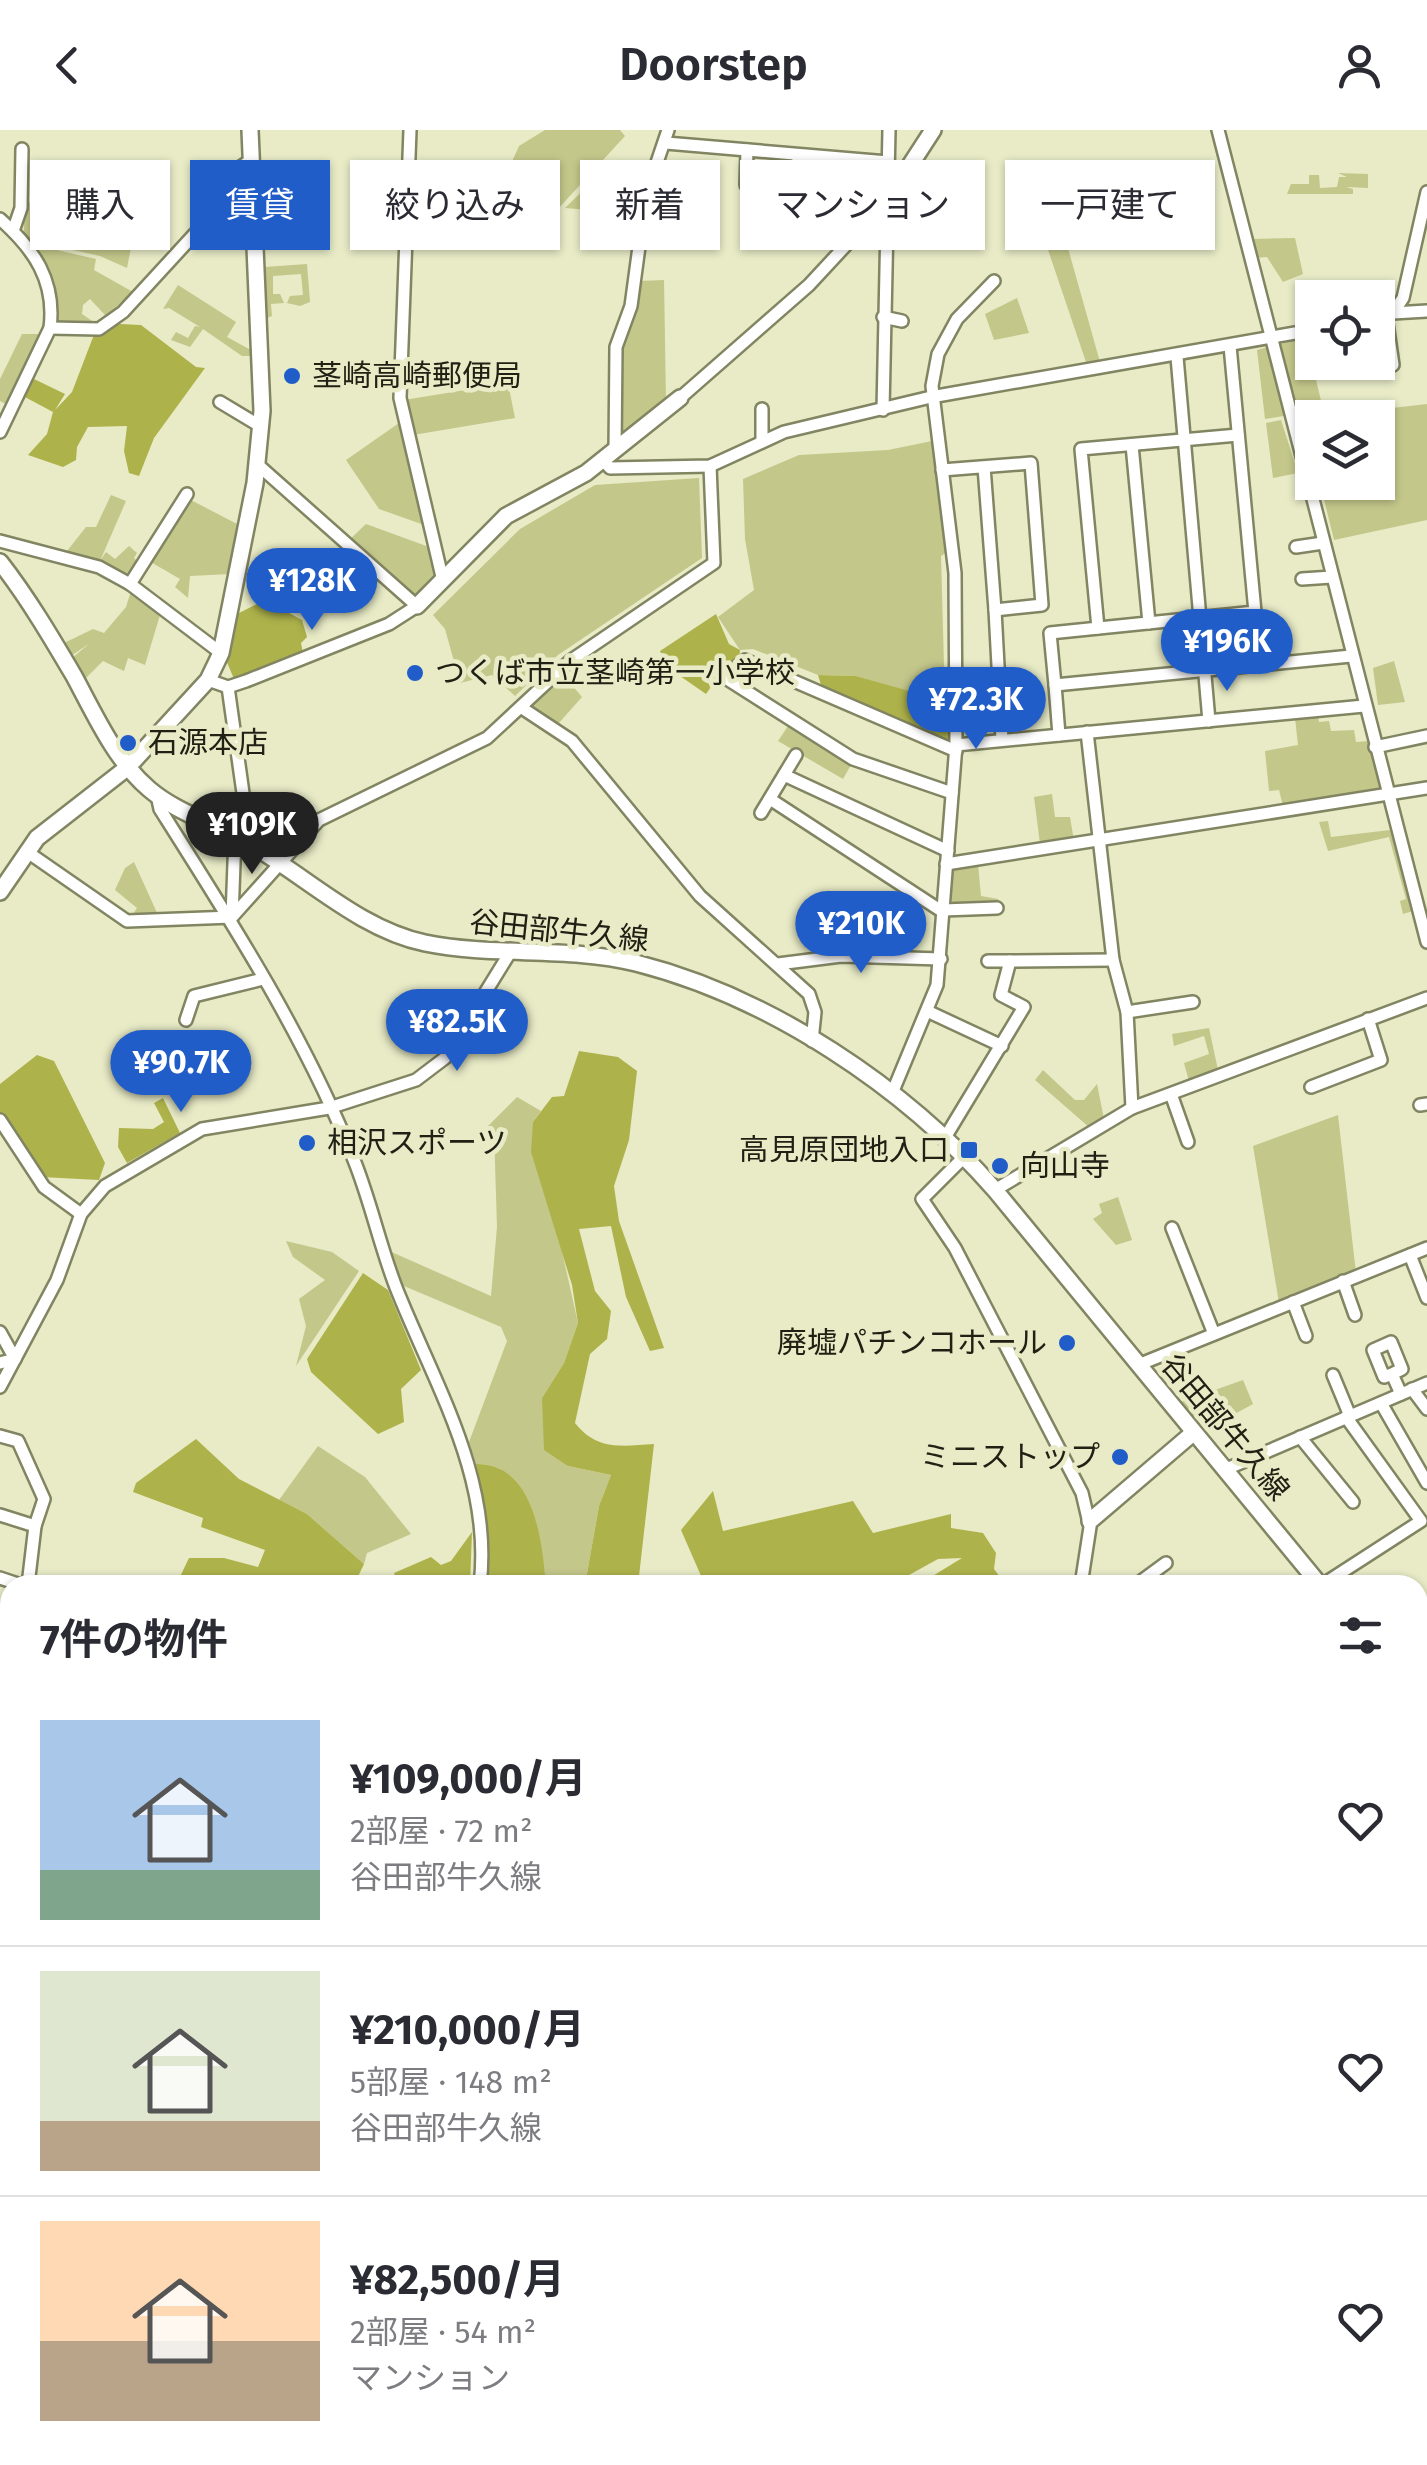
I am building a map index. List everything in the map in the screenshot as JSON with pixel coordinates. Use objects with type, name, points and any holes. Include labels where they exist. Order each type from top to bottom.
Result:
[{"type":"main road","points":[[250,130],[251,160]]},
{"type":"main road","points":[[914,160],[933,130]]},
{"type":"main road","points":[[0,892],[26,851],[52,824],[128,766],[208,680],[221,653],[257,464],[262,356],[256,250]]},
{"type":"main road","points":[[417,606],[516,508],[574,480],[680,398]]},
{"type":"main road","name":"谷田部牛久線","points":[[0,562],[128,766],[156,795],[284,864],[392,932],[425,943],[616,959],[670,972],[712,988],[893,1091],[966,1156],[1313,1575]]},
{"type":"main road","points":[[1090,1521],[1193,1433]]},
{"type":"street","points":[[409,160],[410,130]]},
{"type":"street","points":[[888,160],[889,130]]},
{"type":"street","points":[[1218,130],[1427,942]]},
{"type":"street","points":[[862,160],[747,150],[667,137],[646,195],[631,306],[616,348],[610,468],[710,466],[784,432],[931,397],[1295,333]]},
{"type":"street","points":[[0,432],[50,328],[51,292],[46,278],[27,243],[5,226],[21,208],[22,149]]},
{"type":"street","points":[[747,150],[747,160]]},
{"type":"street","points":[[798,155],[798,160]]},
{"type":"street","points":[[1395,306],[1403,298],[1427,192]]},
{"type":"street","points":[[50,328],[99,329],[123,312],[190,239]]},
{"type":"street","points":[[405,250],[400,398],[443,581]]},
{"type":"street","points":[[680,398],[809,285],[842,250]]},
{"type":"street","points":[[882,410],[885,250]]},
{"type":"street","points":[[893,1091],[927,1012],[941,960],[956,748],[955,572],[931,397],[938,354],[949,333],[994,282]]},
{"type":"street","points":[[1395,315],[1427,311]]},
{"type":"street","points":[[883,317],[902,321]]},
{"type":"street","points":[[1059,735],[1050,633],[1256,612],[1230,346]]},
{"type":"street","points":[[1176,357],[1209,720]]},
{"type":"street","points":[[220,402],[260,426]]},
{"type":"street","points":[[762,408],[762,441]]},
{"type":"street","points":[[1098,628],[1081,449],[1238,435]]},
{"type":"street","points":[[1132,445],[1148,623]]},
{"type":"street","points":[[208,680],[228,687],[390,624],[417,606],[257,464]]},
{"type":"street","points":[[942,470],[1031,464],[1042,605],[995,610]]},
{"type":"street","points":[[26,851],[127,921],[232,917],[284,864],[319,820],[488,738],[570,660],[714,562],[710,466]]},
{"type":"street","points":[[984,467],[1002,740]]},
{"type":"street","points":[[130,584],[187,494]]},
{"type":"street","points":[[0,541],[27,552],[84,562],[130,584],[221,653]]},
{"type":"street","points":[[1296,547],[1323,542]]},
{"type":"street","points":[[1302,579],[1332,576]]},
{"type":"street","points":[[1055,685],[1351,656]]},
{"type":"street","points":[[952,793],[853,759],[724,678],[745,660],[956,748],[1002,740],[1364,706]]},
{"type":"street","points":[[228,687],[233,748],[242,793],[233,835],[232,917]]},
{"type":"street","points":[[522,708],[572,741],[700,896],[808,994],[814,1006],[812,1042]]},
{"type":"street","points":[[1087,732],[1113,960],[1127,1012],[1132,1108]]},
{"type":"street","points":[[1375,747],[1427,736]]},
{"type":"street","points":[[761,813],[796,755]]},
{"type":"street","points":[[784,775],[947,857],[1098,840],[1427,788]]},
{"type":"street","points":[[156,795],[160,809],[232,917],[355,1161],[392,1278],[468,1461],[482,1524],[480,1575]]},
{"type":"street","points":[[770,799],[943,911],[997,908]]},
{"type":"street","points":[[0,1386],[56,1280],[81,1214],[114,1178],[190,1134],[230,1122],[329,1108],[408,1084],[445,1058],[511,952]]},
{"type":"street","points":[[778,964],[841,956],[941,960]]},
{"type":"street","points":[[988,962],[1113,960]]},
{"type":"street","points":[[946,1136],[1024,1007],[1000,995],[1010,961]]},
{"type":"street","points":[[186,1020],[194,996],[263,979]]},
{"type":"street","points":[[995,1190],[1132,1108],[1427,998]]},
{"type":"street","points":[[1127,1012],[1193,1002]]},
{"type":"street","points":[[927,1012],[1002,1046]]},
{"type":"street","points":[[1311,1087],[1381,1060],[1368,1020]]},
{"type":"street","points":[[1171,1094],[1188,1142]]},
{"type":"street","points":[[0,1120],[44,1186],[81,1214]]},
{"type":"street","points":[[966,1156],[922,1198],[955,1248],[1080,1486],[1090,1521],[1082,1575]]},
{"type":"street","points":[[1172,1228],[1214,1334]]},
{"type":"street","points":[[1138,1365],[1427,1248]]},
{"type":"street","points":[[1410,1255],[1427,1298]]},
{"type":"street","points":[[1343,1282],[1356,1315]]},
{"type":"street","points":[[1293,1302],[1306,1336]]},
{"type":"street","points":[[0,1332],[15,1359]]},
{"type":"street","points":[[0,1363],[15,1359]]},
{"type":"street","points":[[1392,1374],[1427,1410]]},
{"type":"street","points":[[1333,1376],[1348,1416],[1421,1522],[1337,1575]]},
{"type":"street","points":[[1224,1470],[1427,1383]]},
{"type":"street","points":[[1380,1403],[1427,1483]]},
{"type":"street","points":[[0,1436],[18,1442],[42,1494],[43,1506],[34,1526],[27,1575]]},
{"type":"street","points":[[1300,1437],[1353,1502]]},
{"type":"street","points":[[0,1515],[34,1526]]},
{"type":"street","points":[[1150,1575],[1166,1563]]},
{"type":"street","points":[[1126,2465],[1147,2465]]},
{"type":"green space","points":[[545,130],[620,130],[625,136],[603,160],[580,160],[580,185],[560,207],[560,160],[513,160],[519,146]]},
{"type":"green space","points":[[1338,173],[1368,174],[1368,188],[1346,187],[1353,189],[1353,194],[1287,194],[1291,184],[1309,184],[1309,175],[1319,175],[1320,188],[1337,187],[1339,177],[1347,177]]},
{"type":"green space","points":[[580,193],[580,209],[565,208]]},
{"type":"green space","points":[[23,201],[30,203],[30,239],[24,233]]},
{"type":"green space","points":[[1295,238],[1303,274],[1283,282],[1267,257],[1254,258],[1251,239]]},
{"type":"green space","points":[[38,250],[96,259],[94,270],[133,292],[106,316],[90,299],[83,305],[82,314],[98,325],[56,323],[52,278]]},
{"type":"green space","points":[[73,250],[131,250],[127,268]]},
{"type":"green space","points":[[1048,250],[1069,250],[1100,362],[1087,365]]},
{"type":"green space","points":[[307,264],[310,302],[300,306],[287,303],[290,296],[303,295],[301,274],[273,276],[273,294],[280,294],[284,303],[271,304],[272,316],[267,318],[265,267]]},
{"type":"green space","points":[[664,280],[666,402],[624,435],[618,433],[621,347],[640,281]]},
{"type":"green space","points":[[178,285],[236,322],[227,337],[249,349],[253,342],[254,356],[242,356],[203,329],[190,347],[171,340],[176,332],[188,338],[195,326],[200,327],[169,308],[163,309]]},
{"type":"green space","points":[[1017,298],[1029,333],[994,340],[985,314]]},
{"type":"green space","points":[[22,334],[41,334],[9,406],[0,401],[0,379]]},
{"type":"green space","points":[[1295,338],[1295,380],[1316,380],[1321,400],[1295,400],[1295,412],[1279,345]]},
{"type":"green space","points":[[1268,347],[1284,416],[1265,419],[1257,350]]},
{"type":"green space","points":[[508,383],[515,418],[413,435],[404,400]]},
{"type":"green space","points":[[1427,404],[1427,520],[1334,540],[1324,500],[1395,500],[1395,408]]},
{"type":"green space","points":[[1281,420],[1295,474],[1273,478],[1266,423]]},
{"type":"green space","points":[[402,421],[427,526],[379,509],[346,460]]},
{"type":"green space","points":[[932,441],[947,552],[941,556],[945,702],[856,676],[818,675],[753,649],[740,650],[718,617],[754,590],[745,539],[743,479],[799,455],[888,450]]},
{"type":"green space","points":[[699,478],[702,558],[558,655],[515,696],[492,675],[460,683],[445,629],[433,615],[520,529],[595,485]]},
{"type":"green space","points":[[111,495],[126,501],[100,561],[106,552],[115,559],[129,546],[137,553],[134,558],[138,562],[129,577],[67,551],[86,527],[96,527]]},
{"type":"green space","points":[[189,499],[239,525],[230,574],[190,576],[188,598],[175,587],[180,579],[149,561]]},
{"type":"green space","points":[[366,524],[429,547],[438,576],[418,597],[347,542]]},
{"type":"green space","points":[[131,591],[160,615],[145,665],[128,658],[124,671],[103,661],[84,680],[72,658],[90,643],[71,656],[64,643],[93,629],[104,633],[126,607]]},
{"type":"green space","points":[[1394,661],[1405,702],[1378,705],[1373,668]]},
{"type":"green space","points":[[562,673],[582,697],[558,724],[529,707]]},
{"type":"green space","points":[[1318,716],[1319,722],[1329,721],[1331,731],[1354,730],[1356,742],[1369,741],[1382,793],[1283,806],[1279,790],[1269,791],[1265,751],[1298,745],[1295,718]]},
{"type":"green space","points":[[788,726],[852,763],[843,779],[778,741]]},
{"type":"green space","points":[[1052,794],[1055,817],[1070,817],[1074,841],[1040,844],[1034,797]]},
{"type":"green space","points":[[1328,821],[1331,837],[1390,830],[1413,911],[1403,914],[1400,901],[1406,899],[1389,837],[1328,851],[1319,822]]},
{"type":"green space","points":[[134,862],[158,915],[131,917],[137,908],[115,890],[125,868]]},
{"type":"green space","points":[[978,864],[981,896],[998,899],[999,905],[951,905],[953,869]]},
{"type":"green space","points":[[1209,1028],[1218,1070],[1189,1081],[1184,1063],[1209,1054],[1204,1036],[1174,1046],[1172,1034]]},
{"type":"green space","points":[[1043,1070],[1075,1100],[1084,1100],[1097,1084],[1104,1119],[1090,1128],[1035,1080]]},
{"type":"green space","points":[[517,1097],[541,1111],[533,1122],[578,1323],[564,1363],[542,1398],[568,1466],[611,1475],[599,1506],[587,1575],[545,1575],[537,1528],[523,1491],[511,1476],[496,1467],[476,1464],[469,1442],[507,1341],[501,1327],[404,1286],[387,1250],[491,1296],[497,1227],[494,1131],[488,1126]]},
{"type":"green space","points":[[1338,1115],[1356,1273],[1279,1303],[1253,1146]]},
{"type":"green space","points":[[1118,1197],[1132,1240],[1116,1245],[1093,1219],[1102,1213],[1099,1204]]},
{"type":"green space","points":[[286,1241],[332,1252],[359,1271],[296,1366],[306,1326],[299,1299],[325,1280],[293,1257]]},
{"type":"green space","points":[[1243,1380],[1253,1404],[1231,1416],[1219,1401],[1193,1418],[1181,1402]]},
{"type":"green space","points":[[318,1446],[365,1477],[411,1534],[367,1553],[364,1564],[307,1514],[279,1500]]},
{"type":"shaded area","points":[[120,324],[141,325],[196,367],[205,368],[154,438],[139,476],[129,473],[124,451],[127,426],[88,427],[77,447],[76,460],[63,467],[28,455],[47,434],[53,412],[23,396],[32,378],[65,394],[55,410],[72,392],[95,332]]},
{"type":"shaded area","points":[[265,600],[302,620],[307,637],[301,643],[303,653],[234,679],[226,660],[235,615]]},
{"type":"shaded area","points":[[716,614],[729,644],[740,650],[739,659],[725,667],[706,694],[667,667],[660,651]]},
{"type":"shaded area","points":[[818,675],[856,676],[952,703],[952,744],[821,685]]},
{"type":"shaded area","points":[[579,1051],[618,1057],[637,1071],[629,1140],[614,1186],[619,1221],[664,1348],[650,1351],[626,1297],[611,1226],[579,1229],[595,1291],[611,1311],[607,1339],[590,1354],[575,1423],[601,1442],[621,1446],[654,1444],[639,1575],[587,1575],[599,1506],[611,1475],[568,1466],[544,1450],[542,1398],[564,1363],[578,1323],[572,1285],[531,1152],[533,1122],[552,1097],[564,1096]]},
{"type":"shaded area","points":[[37,1055],[54,1061],[105,1163],[99,1180],[41,1177],[0,1113],[0,1084]]},
{"type":"shaded area","points":[[163,1098],[180,1133],[127,1163],[118,1147],[119,1128],[153,1129],[164,1122],[154,1103]]},
{"type":"shaded area","points":[[363,1273],[388,1290],[421,1370],[401,1389],[404,1422],[378,1434],[311,1372],[307,1359]]},
{"type":"shaded area","points":[[196,1439],[239,1479],[307,1514],[364,1564],[359,1575],[181,1575],[189,1558],[224,1558],[258,1567],[265,1550],[201,1527],[203,1518],[133,1492],[136,1483]]},
{"type":"shaded area","points":[[476,1464],[496,1467],[511,1476],[523,1491],[538,1528],[545,1575],[486,1575],[489,1547]]},
{"type":"shaded area","points":[[713,1491],[723,1531],[853,1501],[873,1533],[951,1514],[951,1528],[983,1533],[996,1553],[994,1569],[998,1575],[934,1575],[962,1558],[938,1559],[909,1575],[701,1575],[681,1530]]},
{"type":"shaded area","points":[[472,1532],[470,1575],[394,1573],[431,1557],[441,1565],[451,1561]]},
{"type":"place","name":"茎崎高崎郵便局","points":[[292,376]]},
{"type":"place","name":"つくば市立茎崎第一小学校","points":[[415,673]]},
{"type":"place","name":"石源本店","points":[[128,743]]},
{"type":"place","name":"相沢スポーツ","points":[[307,1143]]},
{"type":"place","name":"高見原団地入口","points":[[969,1150]]},
{"type":"place","name":"向山寺","points":[[1000,1166]]},
{"type":"place","name":"廃墟パチンコホール","points":[[1067,1343]]},
{"type":"place","name":"ミニストップ","points":[[1120,1457]]}]
